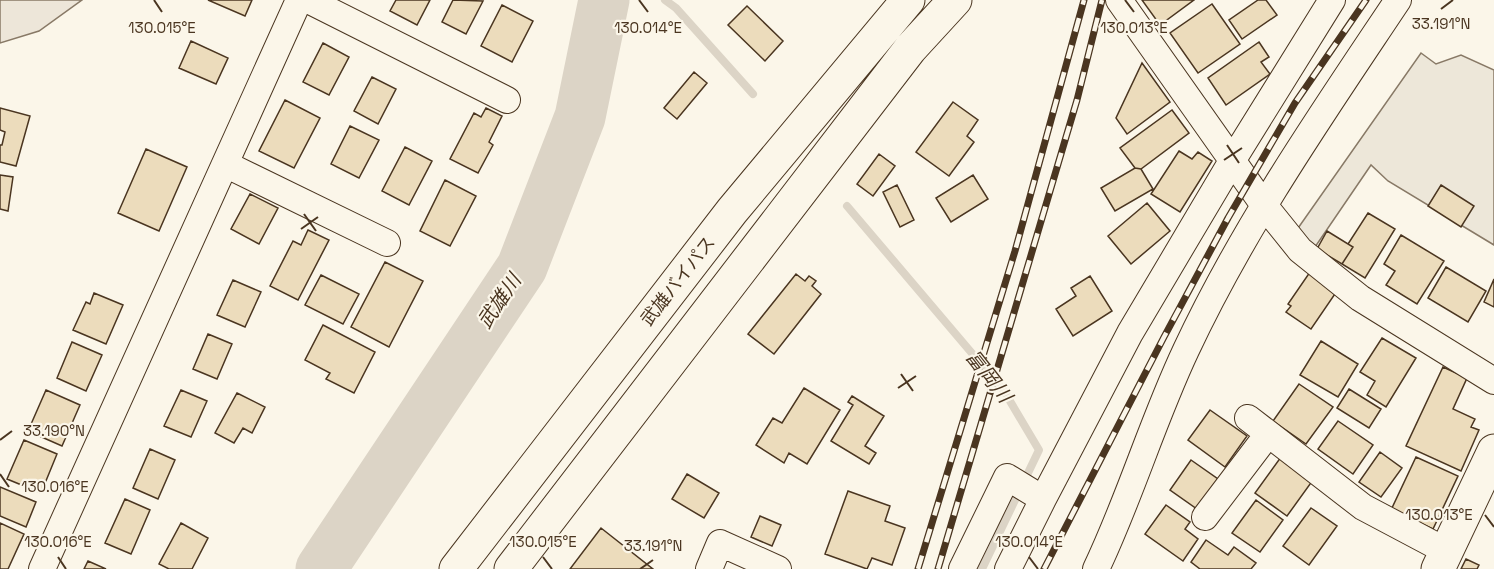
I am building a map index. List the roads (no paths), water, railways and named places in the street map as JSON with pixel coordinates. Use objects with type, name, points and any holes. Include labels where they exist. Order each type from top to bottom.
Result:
[{"type":"main road","name":"武雄バイパス","points":[[456,569],[732,211],[908,0]]},
{"type":"main road","points":[[511,569],[904,57],[955,0]]},
{"type":"main road","points":[[1442,560],[1494,451]]},
{"type":"street","points":[[42,569],[298,0]]},
{"type":"street","points":[[308,0],[507,100]]},
{"type":"street","points":[[1119,0],[1263,204],[1300,250],[1360,298],[1494,381]]},
{"type":"street","points":[[1008,569],[1042,499],[1130,333],[1232,161],[1332,0]]},
{"type":"street","points":[[1096,569],[1131,489],[1161,406],[1186,348],[1225,272],[1263,204],[1398,0]]},
{"type":"street","points":[[225,164],[387,243]]},
{"type":"street","points":[[1248,418],[1363,507],[1442,560]]},
{"type":"street","points":[[1205,517],[1268,434]]},
{"type":"street","points":[[962,569],[1006,477],[1042,499]]},
{"type":"street","points":[[709,569],[720,543],[778,569]]},
{"type":"waterway","name":"武雄川","points":[[321,569],[522,267],[580,117],[604,0]]},
{"type":"waterway","name":"富岡川","points":[[665,0],[676,8],[753,94]]},
{"type":"waterway","name":"富岡川","points":[[847,206],[1004,391],[1039,450],[982,569]]},
{"type":"railway","points":[[918,569],[1015,251],[1084,0]]},
{"type":"railway","points":[[938,569],[1077,100],[1102,0]]},
{"type":"railway","points":[[1044,569],[1228,218],[1295,103],[1366,0]]}]
